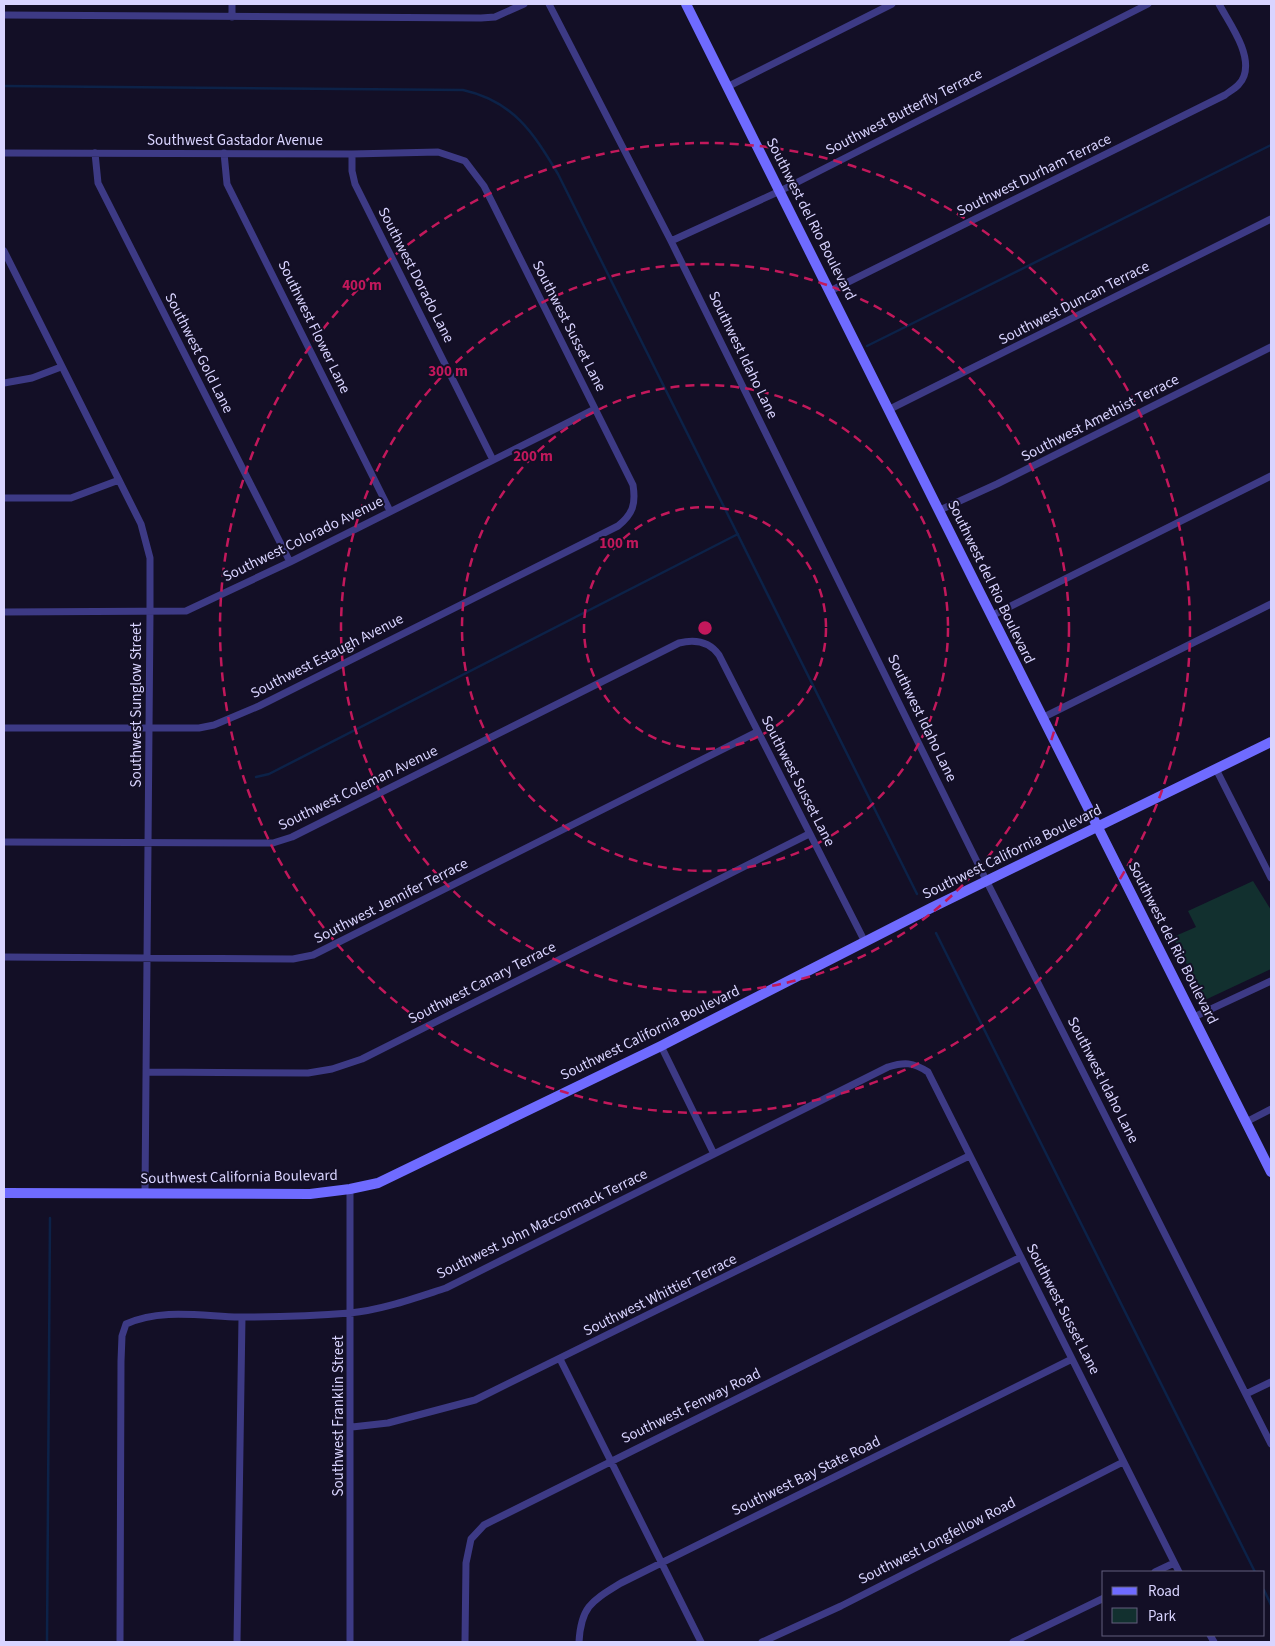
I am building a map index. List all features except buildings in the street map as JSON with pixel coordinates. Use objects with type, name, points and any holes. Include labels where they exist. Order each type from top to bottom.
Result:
[{"type":"street","points":[[232,4],[232,17]]},
{"type":"street","points":[[4,15],[488,18],[524,4]]},
{"type":"street","name":"Southwest Idaho Lane","points":[[549,4],[671,241],[987,882],[1271,1444]]},
{"type":"street","name":"Southwest del Rio Boulevard","points":[[686,4],[1271,1172]]},
{"type":"street","points":[[727,87],[892,4]]},
{"type":"street","name":"Southwest Butterfly Terrace","points":[[671,241],[780,190],[1148,4]]},
{"type":"street","name":"Southwest Durham Terrace","points":[[830,291],[1225,95],[1239,85],[1245,75],[1246,62],[1219,4]]},
{"type":"street","name":"Southwest Gastador Avenue","points":[[4,153],[352,154],[438,152],[465,161]]},
{"type":"street","name":"Southwest Gold Lane","points":[[95,153],[98,183],[290,562]]},
{"type":"street","name":"Southwest Flower Lane","points":[[224,153],[227,184],[390,511]]},
{"type":"street","name":"Southwest Dorado Lane","points":[[352,154],[352,171],[355,184],[494,460]]},
{"type":"street","name":"Southwest Susset Lane","points":[[465,161],[484,186],[633,485],[635,499],[633,509]]},
{"type":"street","name":"Southwest Duncan Terrace","points":[[888,410],[1271,219]]},
{"type":"street","name":"Southwest Sunglow Street","points":[[4,251],[140,524],[150,558],[145,1193]]},
{"type":"street","name":"Southwest Amethist Terrace","points":[[940,510],[997,484],[1271,347]]},
{"type":"street","points":[[4,383],[32,378],[61,367]]},
{"type":"street","name":"Southwest Colorado Avenue","points":[[4,612],[150,613],[186,611],[290,562],[596,409]]},
{"type":"street","points":[[991,616],[1271,476]]},
{"type":"street","points":[[4,498],[71,498],[119,480]]},
{"type":"street","name":"Southwest Estaugh Avenue","points":[[4,728],[150,729],[199,728],[214,725],[242,714],[618,526],[627,519],[633,509]]},
{"type":"street","points":[[1042,718],[1271,604]]},
{"type":"street","name":"Southwest Susset Lane","points":[[697,641],[710,645],[719,655],[864,942]]},
{"type":"street","name":"Southwest Coleman Avenue","points":[[4,842],[272,843],[292,838],[679,643],[697,641]]},
{"type":"street","name":"Southwest Jennifer Terrace","points":[[4,956],[293,959],[313,955],[757,732]]},
{"type":"street","name":"Southwest California Boulevard","points":[[4,1193],[310,1194],[350,1190],[378,1183],[661,1046],[864,942],[1271,742]]},
{"type":"street","points":[[1216,769],[1271,878]]},
{"type":"street","name":"Southwest Canary Terrace","points":[[147,1072],[308,1073],[332,1069],[362,1059],[809,834]]},
{"type":"street","points":[[1194,1018],[1271,981]]},
{"type":"street","points":[[661,1046],[714,1154]]},
{"type":"street","name":"Southwest John Maccormack Terrace","points":[[120,1642],[121,1361],[122,1336],[126,1324],[141,1317],[161,1315],[242,1317],[352,1313],[400,1302],[446,1288],[888,1066],[904,1062],[916,1064]]},
{"type":"street","name":"Southwest Susset Lane","points":[[916,1064],[928,1072],[1178,1571]]},
{"type":"street","points":[[1246,1122],[1271,1109]]},
{"type":"street","name":"Southwest Whittier Terrace","points":[[352,1427],[388,1423],[475,1400],[969,1156]]},
{"type":"street","name":"Southwest Franklin Street","points":[[350,1190],[352,1313],[350,1642]]},
{"type":"street","name":"Southwest Fenway Road","points":[[465,1642],[466,1563],[471,1539],[484,1525],[1021,1257]]},
{"type":"street","points":[[238,1642],[242,1317]]},
{"type":"street","points":[[560,1359],[701,1642]]},
{"type":"street","name":"Southwest Bay State Road","points":[[579,1642],[580,1622],[588,1606],[621,1583],[1072,1359]]},
{"type":"street","points":[[1246,1394],[1271,1382]]},
{"type":"street","name":"Southwest Longfellow Road","points":[[762,1642],[841,1606],[1124,1462]]},
{"type":"street","points":[[1157,1571],[1174,1563]]},
{"type":"street","points":[[1013,1642],[1102,1599]]},
{"type":"green space","points":[[1253,881],[1271,910],[1271,969],[1205,1000],[1173,937],[1196,927],[1188,911]]},
{"type":"waterway","points":[[4,86],[463,90],[495,102],[520,120],[540,145],[558,174],[917,894]]},
{"type":"waterway","points":[[867,346],[1271,145]]},
{"type":"waterway","points":[[256,777],[269,774],[738,534]]},
{"type":"waterway","points":[[936,933],[1255,1571]]},
{"type":"waterway","points":[[47,1642],[50,1218]]},
{"type":"waterway","points":[[1265,1592],[1271,1605]]}]
